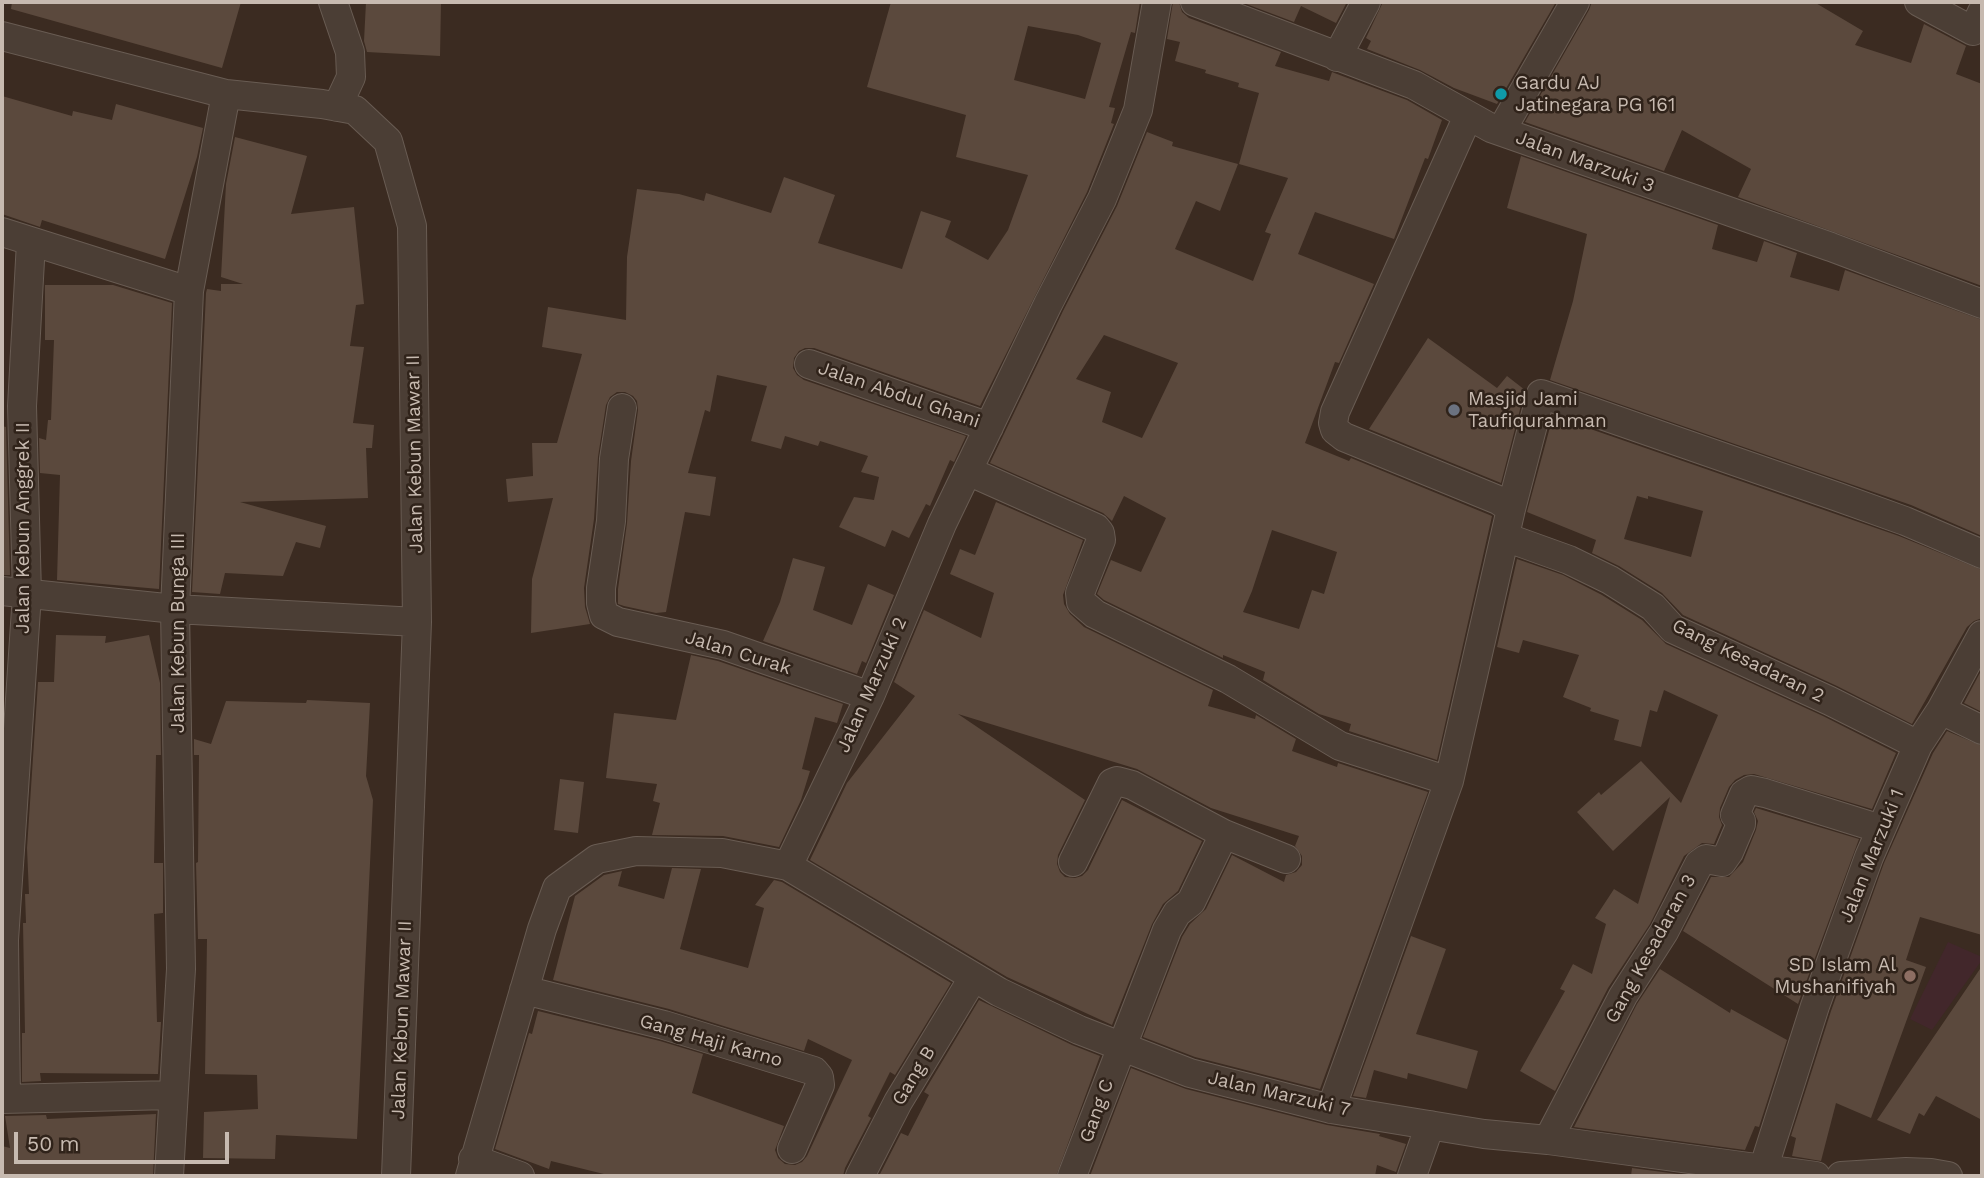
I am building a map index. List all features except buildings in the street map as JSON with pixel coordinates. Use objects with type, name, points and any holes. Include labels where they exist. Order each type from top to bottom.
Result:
[{"type":"street","points":[[333,2],[350,52],[351,77],[337,107]]},
{"type":"street","name":"Jalan Marzuki 2","points":[[788,866],[870,696],[922,570],[968,471],[1102,199],[1138,110],[1157,2]]},
{"type":"street","name":"Jalan Marzuki 3","points":[[1195,2],[1414,85],[1468,116],[1501,131],[1831,247],[1982,304]]},
{"type":"street","points":[[1337,57],[1366,2]]},
{"type":"street","points":[[1501,131],[1575,2]]},
{"type":"street","points":[[1919,2],[1979,30]]},
{"type":"street","name":"Jalan Kebun Mawar II","points":[[2,36],[226,94],[355,110],[388,141],[412,226],[417,622],[396,1176]]},
{"type":"street","name":"Jalan Kebun Bunga III","points":[[169,1176],[181,969],[175,609],[189,291],[226,94]]},
{"type":"street","points":[[1468,116],[1335,412],[1333,423],[1335,430],[1344,437],[1497,500],[1511,509]]},
{"type":"street","points":[[2,232],[189,291]]},
{"type":"street","name":"Jalan Kebun Anggrek II","points":[[4,1099],[3,940],[14,593],[12,405],[31,243]]},
{"type":"street","name":"Jalan Abdul Ghani","points":[[809,363],[989,427]]},
{"type":"street","points":[[1331,1109],[1449,780],[1511,509],[1541,394],[1860,505],[1982,554]]},
{"type":"street","name":"Jalan Curak","points":[[622,408],[614,459],[611,521],[601,588],[604,615],[618,622],[723,645],[870,696]]},
{"type":"street","points":[[968,471],[1096,528],[1101,533],[1101,540],[1080,593],[1081,602],[1094,614],[1228,679],[1340,746],[1449,780]]},
{"type":"street","name":"Gang Kesadaran 2","points":[[1505,537],[1569,560],[1610,580],[1653,607],[1673,629],[1830,701],[1918,745]]},
{"type":"street","points":[[14,593],[175,609],[417,622]]},
{"type":"street","name":"Jalan Marzuki 1","points":[[1762,1172],[1815,1006],[1881,829],[1918,745],[1941,710],[1982,635]]},
{"type":"street","points":[[1941,710],[1982,730]]},
{"type":"street","points":[[1073,862],[1112,783],[1117,780],[1132,785],[1224,834],[1286,859]]},
{"type":"street","name":"Gang Kesadaran 3","points":[[1548,1140],[1623,996],[1664,932],[1699,864],[1706,859],[1722,862],[1729,852],[1740,827],[1741,821],[1735,815],[1744,794],[1751,790],[1765,793],[1881,829]]},
{"type":"street","name":"Gang C","points":[[1072,1176],[1167,930],[1177,913],[1191,902],[1224,834]]},
{"type":"street","points":[[520,1176],[471,1168],[541,929],[557,888],[597,859],[636,851],[722,853],[788,866]]},
{"type":"street","name":"Jalan Marzuki 7","points":[[788,866],[973,978],[1079,1030],[1190,1073],[1331,1109],[1484,1134],[1548,1140],[1762,1172],[1816,1176]]},
{"type":"street","name":"Gang B","points":[[860,1176],[898,1102],[973,978]]},
{"type":"street","name":"Gang Haji Karno","points":[[524,990],[664,1025],[814,1072],[819,1077],[820,1085],[792,1149]]},
{"type":"street","points":[[4,1099],[173,1095]]},
{"type":"street","points":[[1412,1176],[1430,1125]]},
{"type":"street","points":[[1841,1176],[1931,1172],[1948,1176]]},
{"type":"shaded area","points":[[1948,942],[1982,957],[1982,960],[1932,1030],[1910,1019]]},
{"type":"place","name":"Gardu AJ Jatinegara PG 161","points":[[1501,94]]},
{"type":"place","name":"Masjid Jami Taufiqurahman","points":[[1454,410]]},
{"type":"place","name":"SD Islam Al Mushanifiyah","points":[[1910,976]]}]
